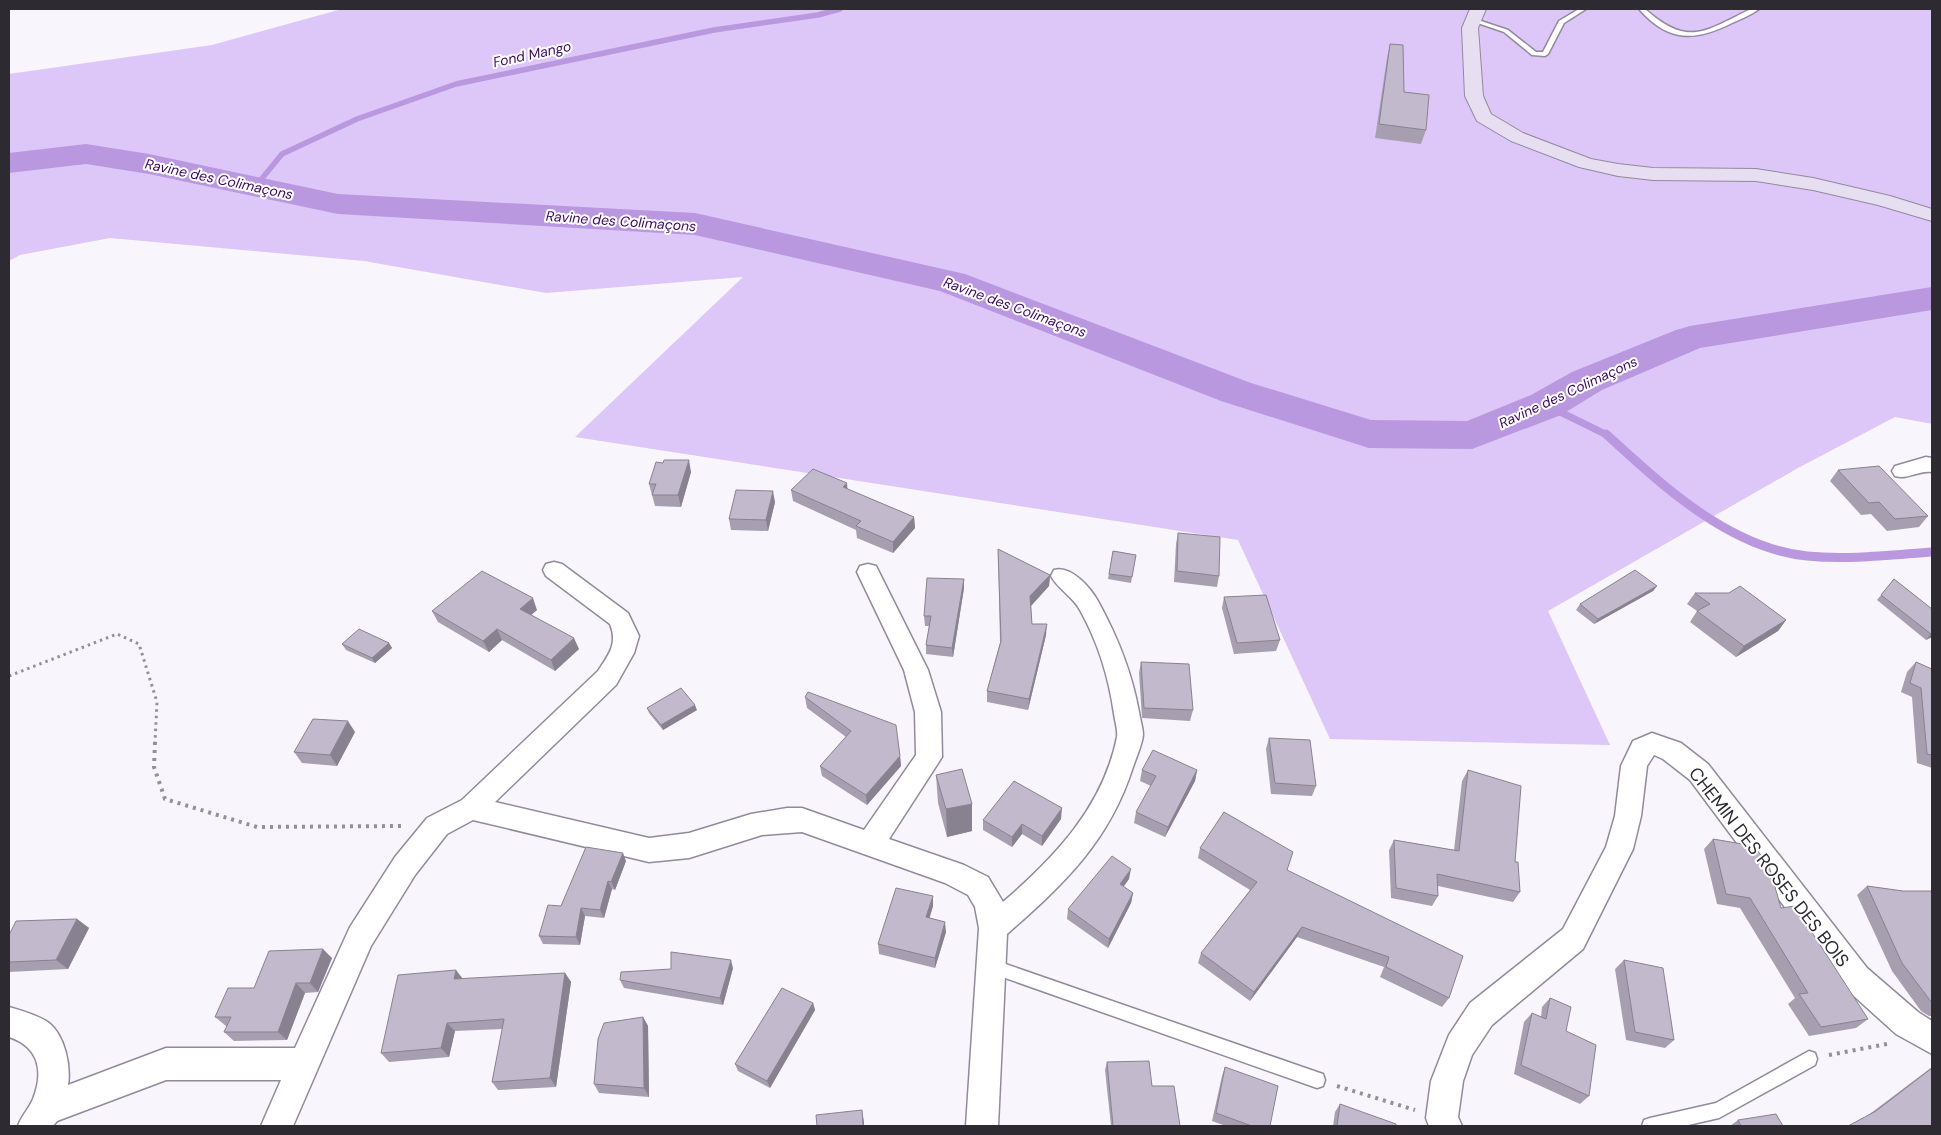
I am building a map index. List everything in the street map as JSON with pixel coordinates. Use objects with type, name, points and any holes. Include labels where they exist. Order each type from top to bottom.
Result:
[{"type":"main road","points":[[1475,14],[1470,28],[1474,96],[1483,117],[1517,137],[1586,163],[1618,170],[1653,174],[1756,175],[1813,184],[1883,200],[1932,215]]},
{"type":"street","points":[[1902,471],[1926,464],[1932,465]]},
{"type":"street","points":[[277,1126],[360,937],[405,866],[437,826],[471,808],[607,678],[622,653],[627,636],[620,619],[554,570]]},
{"type":"street","points":[[868,572],[916,670],[928,712],[929,757],[870,844]]},
{"type":"street","points":[[993,928],[1047,881],[1088,834],[1112,791],[1130,735],[1122,686],[1106,639],[1088,603],[1062,576]]},
{"type":"street","name":"CHEMIN DES ROSES DES BOIS","points":[[1448,1124],[1447,1082],[1460,1046],[1482,1014],[1573,939],[1619,849],[1628,816],[1634,766],[1642,748],[1652,744],[1672,751],[1699,772],[1856,978],[1907,1023],[1931,1038]]},
{"type":"street","points":[[471,808],[649,850],[677,848],[701,843],[756,823],[779,819],[802,820],[954,874],[978,886],[989,903],[993,928],[982,1126]]},
{"type":"street","points":[[9,1022],[40,1036],[54,1061],[53,1085],[40,1118]]},
{"type":"street","points":[[40,1118],[166,1064],[304,1064]]},
{"type":"lane","points":[[1475,14],[1506,31],[1534,54],[1545,54],[1561,22],[1583,9]]},
{"type":"lane","points":[[1642,9],[1658,25],[1678,35],[1699,36],[1756,9]]},
{"type":"lane","points":[[991,966],[1317,1080]]},
{"type":"lane","points":[[1650,1126],[1719,1110],[1809,1059]]},
{"type":"path","points":[[9,676],[116,634],[139,644],[157,702],[154,767],[165,799],[257,828],[437,826]]},
{"type":"path","points":[[1809,1059],[1931,1038]]},
{"type":"path","points":[[1317,1080],[1448,1124]]},
{"type":"shaded area","points":[[342,9],[1932,9],[1932,424],[1895,417],[1798,468],[1548,611],[1610,745],[1330,739],[1238,540],[575,437],[743,277],[546,293],[364,261],[110,238],[20,255],[9,261],[9,74],[212,45]]},
{"type":"building","points":[[1390,44],[1403,45],[1404,92],[1429,95],[1426,130],[1379,124]]},
{"type":"building","points":[[664,460],[689,460],[678,495],[652,495],[656,484],[649,484],[656,462],[663,463]]},
{"type":"building","points":[[1879,466],[1928,516],[1895,519],[1879,502],[1869,503],[1838,470]]},
{"type":"building","points":[[813,469],[847,483],[843,487],[914,517],[893,542],[856,526],[861,521],[791,490]]},
{"type":"building","points":[[736,490],[773,491],[766,520],[729,519]]},
{"type":"building","points":[[1178,533],[1220,537],[1219,576],[1177,571]]},
{"type":"building","points":[[998,549],[1050,575],[1030,596],[1032,624],[1047,624],[1029,699],[987,691],[1001,641]]},
{"type":"building","points":[[1113,551],[1136,555],[1132,577],[1109,574]]},
{"type":"building","points":[[1635,570],[1657,586],[1598,619],[1580,604]]},
{"type":"building","points":[[482,571],[533,598],[520,609],[574,638],[551,660],[497,629],[483,641],[432,611]]},
{"type":"building","points":[[927,578],[964,579],[952,648],[926,645],[931,616],[924,616]]},
{"type":"building","points":[[1894,579],[1932,609],[1932,634],[1881,595]]},
{"type":"building","points":[[1740,586],[1786,620],[1744,646],[1697,611],[1710,604],[1695,593],[1729,593]]},
{"type":"building","points":[[1266,595],[1280,640],[1237,643],[1224,597]]},
{"type":"building","points":[[359,629],[389,643],[372,658],[342,644]]},
{"type":"building","points":[[1141,662],[1189,664],[1193,710],[1144,708]]},
{"type":"building","points":[[1916,662],[1932,669],[1932,755],[1927,754],[1921,688],[1910,683]]},
{"type":"building","points":[[681,688],[695,705],[661,725],[647,708]]},
{"type":"building","points":[[808,692],[896,725],[900,756],[866,795],[820,766],[851,731],[805,697]]},
{"type":"building","points":[[313,719],[348,721],[330,755],[294,752]]},
{"type":"building","points":[[1269,738],[1310,740],[1316,786],[1275,783]]},
{"type":"building","points":[[1153,750],[1197,770],[1168,827],[1136,812],[1156,776],[1142,770]]},
{"type":"building","points":[[962,769],[972,804],[946,809],[936,775]]},
{"type":"building","points":[[1468,770],[1521,786],[1515,862],[1518,862],[1520,892],[1437,874],[1438,896],[1396,888],[1394,840],[1459,851]]},
{"type":"building","points":[[1014,781],[1062,808],[1042,836],[1022,824],[1012,837],[983,820]]},
{"type":"building","points":[[1224,812],[1293,852],[1287,870],[1463,956],[1449,998],[1386,967],[1389,957],[1302,927],[1254,992],[1201,953],[1257,882],[1200,848]]},
{"type":"building","points":[[1713,839],[1754,846],[1769,866],[1781,908],[1795,906],[1868,1019],[1821,1027],[1799,994],[1808,993],[1750,898],[1726,894]]},
{"type":"building","points":[[586,847],[623,853],[611,882],[608,881],[600,910],[581,908],[576,937],[539,936],[548,905],[561,906]]},
{"type":"building","points":[[1112,856],[1131,869],[1120,884],[1133,893],[1109,939],[1068,909]]},
{"type":"building","points":[[1867,886],[1903,891],[1932,891],[1932,1003],[1902,963]]},
{"type":"building","points":[[896,888],[933,896],[926,917],[945,922],[935,958],[878,944]]},
{"type":"building","points":[[77,919],[56,960],[9,962],[9,935],[16,921]]},
{"type":"building","points":[[323,949],[310,983],[296,983],[278,1032],[224,1032],[231,1017],[215,1017],[228,988],[254,988],[269,951]]},
{"type":"building","points":[[671,952],[731,960],[720,998],[620,980],[621,972],[671,969]]},
{"type":"building","points":[[1624,960],[1663,968],[1674,1040],[1635,1032]]},
{"type":"building","points":[[456,970],[454,979],[565,973],[550,1078],[492,1082],[504,1019],[447,1023],[441,1048],[381,1053],[398,975]]},
{"type":"building","points":[[782,988],[813,1003],[767,1081],[735,1064]]},
{"type":"building","points":[[1550,998],[1571,1007],[1566,1031],[1596,1045],[1589,1096],[1521,1065],[1532,1013],[1546,1019]]},
{"type":"building","points":[[643,1017],[644,1088],[594,1084],[598,1039],[604,1023]]},
{"type":"building","points":[[1149,1061],[1152,1086],[1174,1086],[1180,1126],[1113,1126],[1107,1062]]},
{"type":"building","points":[[1225,1067],[1278,1086],[1270,1126],[1252,1126],[1216,1113]]},
{"type":"building","points":[[1932,1068],[1932,1126],[1848,1126],[1876,1111]]},
{"type":"building","points":[[1340,1104],[1396,1124],[1396,1126],[1337,1126]]},
{"type":"building","points":[[862,1110],[863,1126],[817,1126],[816,1115]]},
{"type":"building","points":[[1776,1114],[1783,1126],[1741,1126],[1738,1120]]},
{"type":"waterway","name":"Fond Mango","points":[[255,187],[282,154],[357,119],[456,84],[714,30],[818,15],[840,9]]},
{"type":"waterway","name":"Ravine des Colimaçons","points":[[9,163],[86,154],[149,164],[338,204],[695,224],[952,282],[1236,392],[1369,434],[1472,435],[1546,405],[1587,381],[1690,338],[1932,299]]},
{"type":"waterway","points":[[1546,405],[1607,435]]},
{"type":"waterway","points":[[1606,434],[1650,473],[1698,511],[1750,541],[1778,551],[1822,557],[1869,557],[1932,552]]}]
